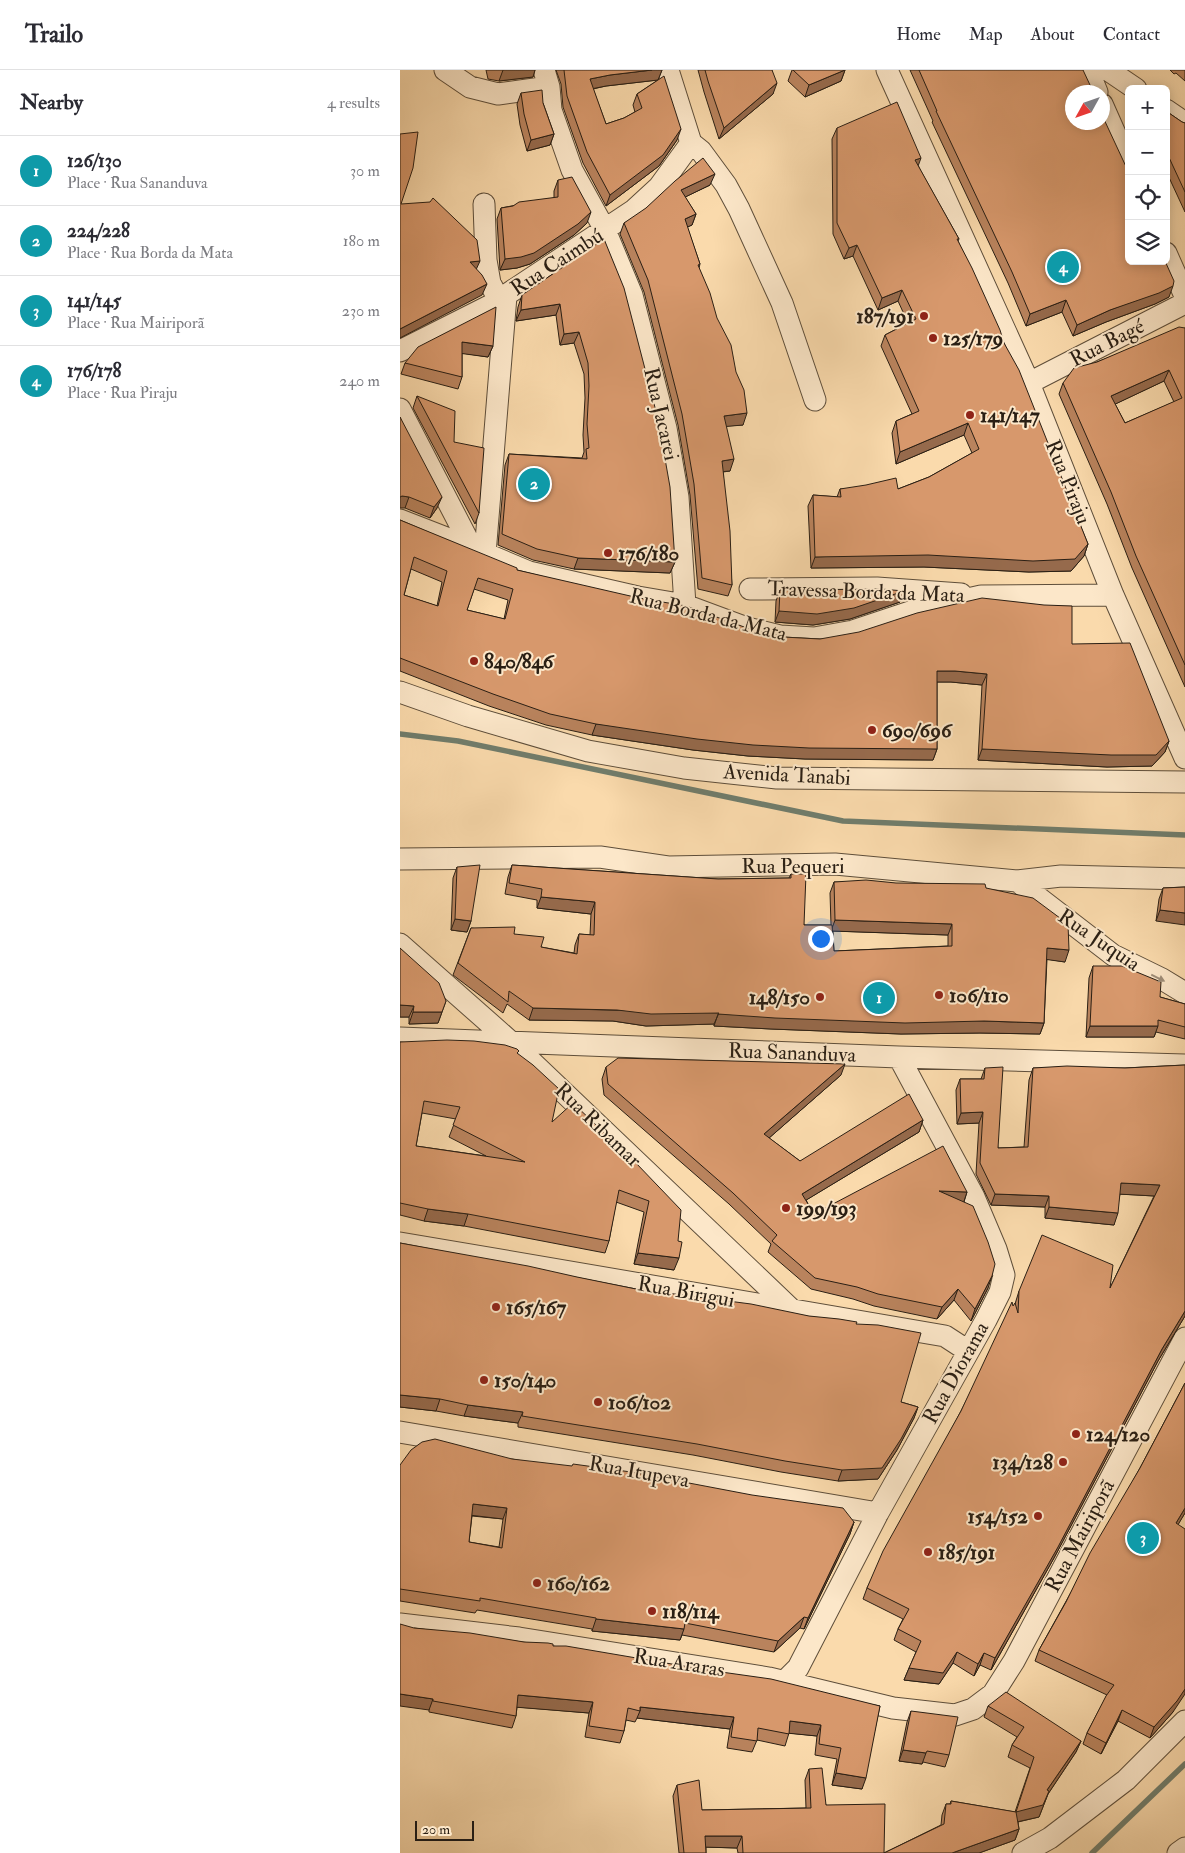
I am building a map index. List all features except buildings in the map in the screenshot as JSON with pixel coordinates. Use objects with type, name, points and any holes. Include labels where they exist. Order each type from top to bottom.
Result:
[{"type":"street","points":[[445,70],[470,87],[498,94],[546,78]]},
{"type":"street","points":[[668,70],[691,143],[701,151],[726,185],[782,302],[815,400]]},
{"type":"street","name":"Rua Piraju","points":[[888,70],[1029,382],[1113,595],[1185,758]]},
{"type":"street","points":[[1088,70],[1095,85]]},
{"type":"street","points":[[1108,70],[1130,85]]},
{"type":"street","name":"Rua Jacarei","points":[[546,78],[552,110],[572,170],[605,230],[632,295],[666,428],[678,497],[685,605]]},
{"type":"street","points":[[1170,113],[1185,123]]},
{"type":"street","points":[[1110,122],[1125,156]]},
{"type":"street","name":"Rua Caimbú","points":[[400,351],[502,298],[634,210],[658,187],[691,143]]},
{"type":"street","points":[[479,551],[502,298],[490,283],[486,260],[484,204]]},
{"type":"street","points":[[1170,262],[1185,296]]},
{"type":"street","name":"Rua Bagé","points":[[1029,382],[1185,303]]},
{"type":"street","points":[[400,409],[479,551]]},
{"type":"street","name":"Rua Borda da Mata","points":[[400,520],[529,572],[685,605],[747,628],[780,636],[814,638],[854,631],[910,612],[981,596],[1113,595]]},
{"type":"street","name":"Travessa Borda da Mata","points":[[750,589],[877,588],[981,596]]},
{"type":"street","name":"Avenida Tanabi","points":[[400,692],[468,716],[588,751],[684,768],[777,778],[1185,782]]},
{"type":"street","name":"Rua Pequeri","points":[[400,859],[600,857],[668,867],[835,864],[1017,882],[1061,876],[1185,879]]},
{"type":"street","name":"Rua Juquia","points":[[1017,882],[1113,955],[1162,979],[1185,993]]},
{"type":"street","name":"Rua Ribamar","points":[[400,944],[512,1043],[792,1310]]},
{"type":"street","name":"Rua Sananduva","points":[[400,1038],[899,1057],[1185,1065]]},
{"type":"street","name":"Rua Diorama","points":[[785,1680],[798,1668],[878,1513],[986,1320],[1000,1292],[1004,1275],[996,1249],[974,1197],[899,1057]]},
{"type":"street","name":"Rua Birigui","points":[[400,1243],[945,1336],[968,1351]]},
{"type":"street","name":"Rua Mairiporã","points":[[955,1715],[973,1709],[993,1694],[1014,1661],[1185,1338]]},
{"type":"street","name":"Rua Itupeva","points":[[400,1432],[878,1513]]},
{"type":"street","name":"Rua Araras","points":[[400,1624],[519,1638],[785,1680],[893,1708],[955,1715]]},
{"type":"street","points":[[1024,1853],[1050,1838],[1126,1780],[1185,1721]]},
{"type":"street","points":[[1178,1853],[1185,1848]]},
{"type":"waterway","points":[[400,734],[458,741],[843,821],[1185,835]]},
{"type":"waterway","points":[[1092,1853],[1185,1764]]},
{"type":"place","name":"176/178","points":[[1063,267]]},
{"type":"place","name":"187/191","points":[[924,316]]},
{"type":"place","name":"125/179","points":[[933,338]]},
{"type":"place","name":"141/147","points":[[970,415]]},
{"type":"place","name":"224/228","points":[[534,484]]},
{"type":"place","name":"176/180","points":[[608,553]]},
{"type":"place","name":"840/846","points":[[474,661]]},
{"type":"place","name":"690/696","points":[[872,730]]},
{"type":"place","name":"106/110","points":[[939,995]]},
{"type":"place","name":"148/150","points":[[820,997]]},
{"type":"place","name":"126/130","points":[[879,998]]},
{"type":"place","name":"199/193","points":[[786,1208]]},
{"type":"place","name":"165/167","points":[[496,1307]]},
{"type":"place","name":"150/140","points":[[484,1380]]},
{"type":"place","name":"106/102","points":[[598,1402]]},
{"type":"place","name":"124/120","points":[[1076,1434]]},
{"type":"place","name":"134/128","points":[[1063,1462]]},
{"type":"place","name":"154/152","points":[[1038,1516]]},
{"type":"place","name":"141/145","points":[[1143,1538]]},
{"type":"place","name":"185/191","points":[[928,1552]]},
{"type":"place","name":"160/162","points":[[537,1583]]},
{"type":"place","name":"118/114","points":[[652,1611]]}]
